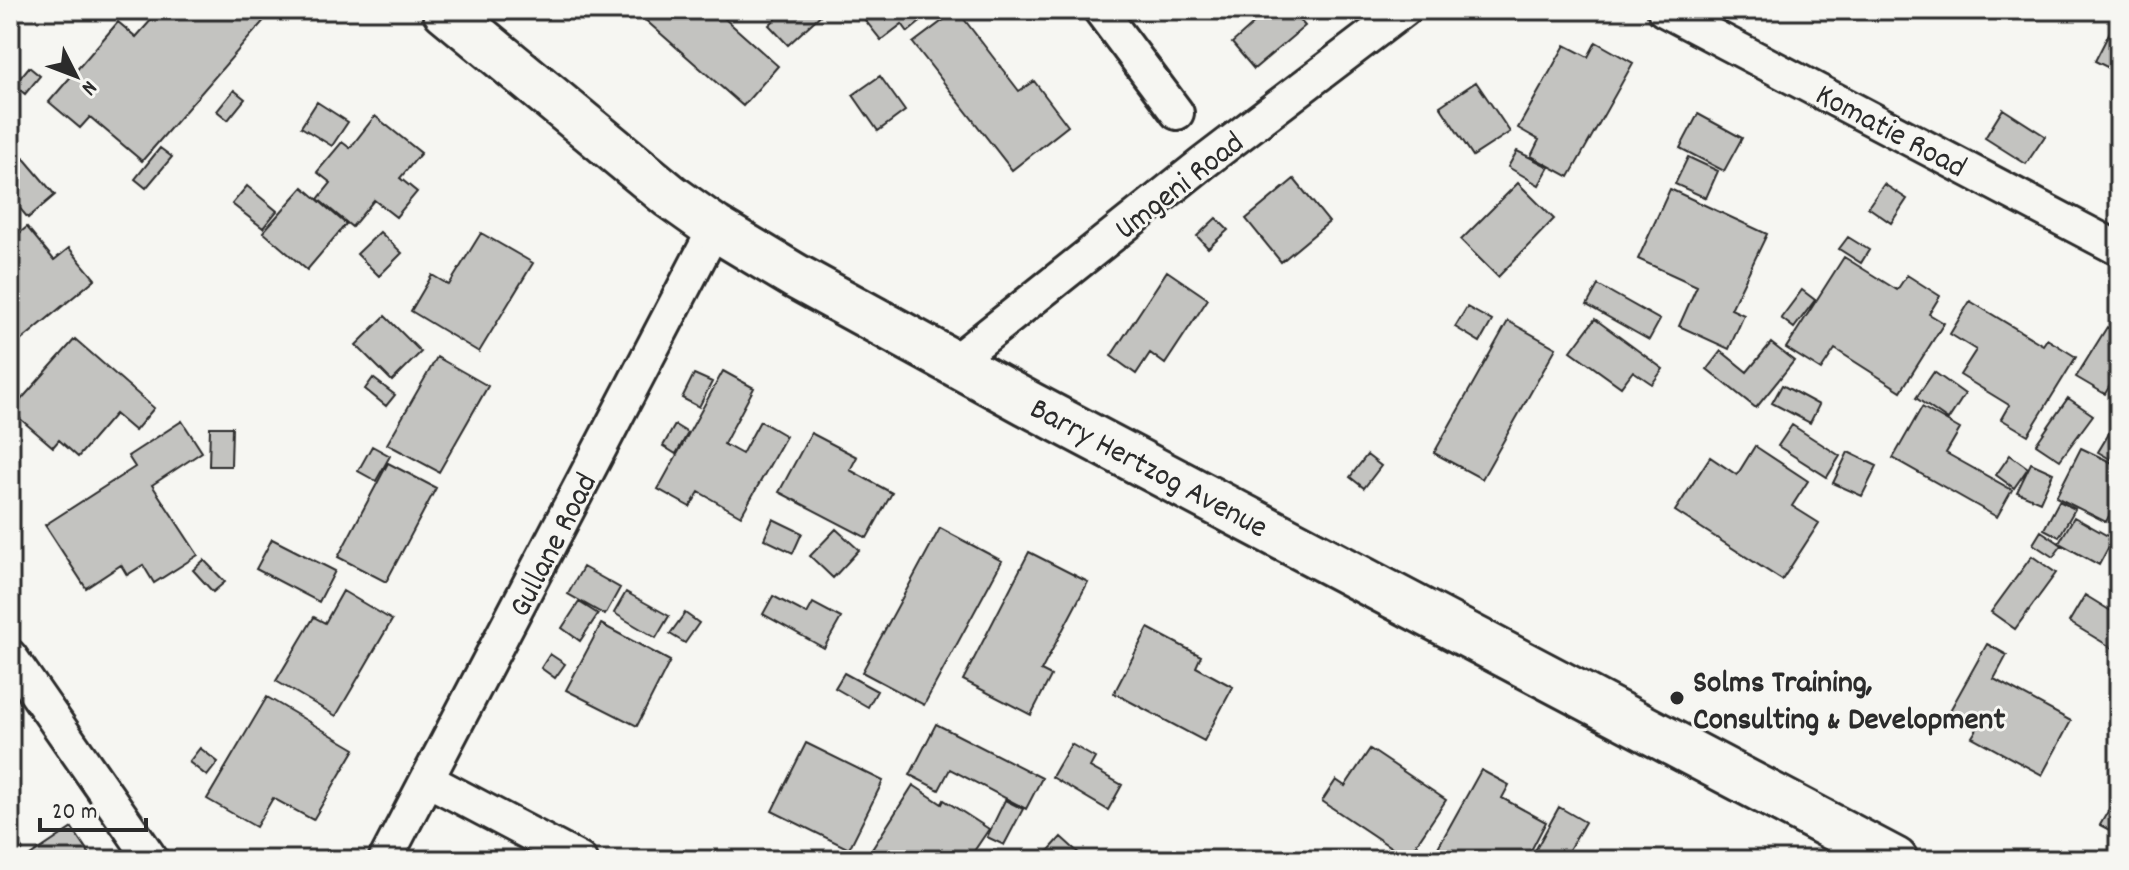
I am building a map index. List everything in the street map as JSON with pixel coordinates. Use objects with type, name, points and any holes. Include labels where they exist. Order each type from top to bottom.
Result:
[{"type":"main road","name":"Barry Hertzog Avenue","points":[[445,10],[620,156],[715,228],[795,276],[1027,403],[1895,860]]},
{"type":"street","points":[[1100,10],[1177,113]]},
{"type":"street","name":"Umgeni Road","points":[[954,362],[1203,163],[1404,10]]},
{"type":"street","name":"Komatie Road","points":[[1664,10],[2119,249]]},
{"type":"street","name":"Gullane Road","points":[[385,860],[715,228]]},
{"type":"street","points":[[10,656],[152,860]]},
{"type":"street","points":[[428,780],[580,860]]},
{"type":"building","points":[[160,10],[273,10],[142,161],[90,117],[80,128],[49,102],[118,22],[136,37]]},
{"type":"building","points":[[634,10],[715,10],[778,66],[743,106]]},
{"type":"building","points":[[785,10],[826,10],[788,45],[769,25]]},
{"type":"building","points":[[857,10],[935,10],[908,32],[902,24],[881,40]]},
{"type":"building","points":[[957,10],[1019,91],[1034,81],[1068,126],[1012,170],[913,43]]},
{"type":"building","points":[[1269,10],[1291,10],[1305,26],[1254,69],[1232,43]]},
{"type":"building","points":[[2119,14],[2119,73],[2095,61]]},
{"type":"building","points":[[1596,42],[1633,63],[1569,177],[1531,156],[1539,140],[1518,128],[1565,45],[1588,57]]},
{"type":"building","points":[[29,67],[40,76],[25,94],[14,85]]},
{"type":"building","points":[[880,76],[905,111],[878,131],[853,95]]},
{"type":"building","points":[[1476,82],[1510,132],[1473,156],[1440,106]]},
{"type":"building","points":[[234,90],[245,99],[228,120],[217,111]]},
{"type":"building","points":[[317,102],[348,122],[332,146],[301,127]]},
{"type":"building","points":[[2003,109],[2045,136],[2026,164],[1985,138]]},
{"type":"building","points":[[1698,114],[1742,138],[1724,171],[1680,148]]},
{"type":"building","points":[[375,116],[421,153],[400,178],[417,192],[396,217],[374,200],[352,227],[318,199],[331,183],[317,172],[342,142],[350,148]]},
{"type":"building","points":[[10,142],[55,195],[28,218],[10,197]]},
{"type":"building","points":[[160,148],[172,157],[146,188],[135,179]]},
{"type":"building","points":[[1517,151],[1549,167],[1539,185],[1508,167]]},
{"type":"building","points":[[1688,157],[1718,171],[1706,198],[1675,184]]},
{"type":"building","points":[[1294,179],[1329,222],[1281,262],[1246,219]]},
{"type":"building","points":[[1518,183],[1554,219],[1498,277],[1461,240]]},
{"type":"building","points":[[1884,184],[1907,199],[1891,223],[1868,207]]},
{"type":"building","points":[[247,186],[277,211],[263,228],[232,204]]},
{"type":"building","points":[[303,187],[346,224],[307,270],[263,232]]},
{"type":"building","points":[[1670,189],[1767,234],[1731,309],[1744,315],[1729,349],[1679,326],[1697,286],[1638,259]]},
{"type":"building","points":[[1216,218],[1228,230],[1208,248],[1197,236]]},
{"type":"building","points":[[27,227],[54,260],[69,248],[95,279],[13,347],[10,343],[10,241]]},
{"type":"building","points":[[380,232],[402,253],[379,276],[357,254]]},
{"type":"building","points":[[481,233],[533,263],[479,352],[411,311],[432,275],[449,285]]},
{"type":"building","points":[[1848,237],[1869,250],[1861,263],[1839,249]]},
{"type":"building","points":[[1844,257],[1897,290],[1907,275],[1940,296],[1929,314],[1944,323],[1901,391],[1835,349],[1821,370],[1786,348]]},
{"type":"building","points":[[1167,271],[1208,299],[1165,364],[1150,353],[1136,374],[1111,356]]},
{"type":"building","points":[[1598,285],[1660,320],[1649,340],[1587,305]]},
{"type":"building","points":[[1802,290],[1815,300],[1794,328],[1781,318]]},
{"type":"building","points":[[1970,301],[2043,345],[2047,339],[2076,357],[2028,435],[2001,419],[2009,405],[1960,375],[1976,350],[1950,334]]},
{"type":"building","points":[[1467,307],[1492,321],[1480,342],[1455,327]]},
{"type":"building","points":[[385,316],[421,352],[392,381],[356,345]]},
{"type":"building","points":[[1595,319],[1663,369],[1652,384],[1633,371],[1621,387],[1571,351]]},
{"type":"building","points":[[1508,321],[1556,348],[1482,479],[1434,453]]},
{"type":"building","points":[[2107,327],[2119,334],[2119,370],[2105,394],[2076,377]]},
{"type":"building","points":[[75,339],[154,408],[135,431],[115,414],[78,457],[59,440],[53,447],[11,411]]},
{"type":"building","points":[[1771,343],[1794,361],[1756,408],[1707,369],[1721,351],[1747,372]]},
{"type":"building","points":[[437,357],[488,386],[439,472],[387,444]]},
{"type":"building","points":[[723,371],[754,388],[724,444],[742,454],[760,421],[786,436],[741,516],[699,492],[690,507],[658,489]]},
{"type":"building","points":[[1934,372],[1965,394],[1948,420],[1916,398]]},
{"type":"building","points":[[694,374],[712,382],[699,407],[682,398]]},
{"type":"building","points":[[373,378],[395,395],[386,406],[365,389]]},
{"type":"building","points":[[1782,385],[1819,405],[1810,423],[1772,403]]},
{"type":"building","points":[[2068,398],[2093,415],[2060,460],[2036,444]]},
{"type":"building","points":[[1922,407],[1960,429],[1946,453],[2012,490],[1997,517],[1893,458]]},
{"type":"building","points":[[2119,417],[2119,464],[2098,452]]},
{"type":"building","points":[[182,421],[202,452],[152,485],[198,555],[154,583],[143,565],[127,575],[121,565],[86,588],[45,525],[135,467],[128,456]]},
{"type":"building","points":[[675,425],[688,433],[676,454],[663,446]]},
{"type":"building","points":[[1792,425],[1840,456],[1827,477],[1778,446]]},
{"type":"building","points":[[210,427],[232,427],[231,466],[209,466]]},
{"type":"building","points":[[811,433],[857,457],[850,470],[892,493],[867,538],[779,492]]},
{"type":"building","points":[[372,446],[390,456],[376,481],[358,471]]},
{"type":"building","points":[[1755,446],[1808,481],[1792,506],[1819,523],[1782,580],[1675,511],[1710,457],[1737,475]]},
{"type":"building","points":[[2081,448],[2119,466],[2119,496],[2106,522],[2056,497]]},
{"type":"building","points":[[1848,452],[1877,466],[1862,496],[1833,483]]},
{"type":"building","points":[[1367,455],[1381,466],[1364,488],[1350,477]]},
{"type":"building","points":[[2010,455],[2028,468],[2014,488],[1996,475]]},
{"type":"building","points":[[388,463],[436,488],[386,582],[338,557]]},
{"type":"building","points":[[2031,463],[2053,473],[2040,502],[2017,492]]},
{"type":"building","points":[[2059,501],[2075,509],[2059,537],[2044,529]]},
{"type":"building","points":[[2074,517],[2113,539],[2099,565],[2059,543]]},
{"type":"building","points":[[773,519],[802,533],[793,553],[764,539]]},
{"type":"building","points":[[940,528],[1002,561],[924,705],[862,672]]},
{"type":"building","points":[[836,529],[859,550],[833,578],[810,556]]},
{"type":"building","points":[[2041,531],[2062,545],[2053,557],[2033,544]]},
{"type":"building","points":[[272,539],[335,571],[319,602],[256,569]]},
{"type":"building","points":[[1029,552],[1088,582],[1041,671],[1051,676],[1031,715],[963,680]]},
{"type":"building","points":[[2032,556],[2056,573],[2015,629],[1991,612]]},
{"type":"building","points":[[204,560],[225,582],[213,592],[193,570]]},
{"type":"building","points":[[583,567],[620,588],[605,615],[568,594]]},
{"type":"building","points":[[343,591],[392,620],[336,716],[276,681],[314,617],[325,623]]},
{"type":"building","points":[[626,592],[669,616],[656,638],[614,613]]},
{"type":"building","points":[[2085,595],[2119,616],[2119,652],[2069,622]]},
{"type":"building","points":[[773,596],[807,614],[813,603],[841,618],[824,648],[763,614]]},
{"type":"building","points":[[579,602],[598,614],[580,641],[562,628]]},
{"type":"building","points":[[685,613],[699,623],[685,643],[670,634]]},
{"type":"building","points":[[601,624],[670,661],[637,726],[566,690]]},
{"type":"building","points":[[1148,628],[1201,656],[1196,667],[1233,687],[1204,741],[1114,693]]},
{"type":"building","points":[[1987,644],[2007,655],[1994,679],[2071,721],[2042,775],[1972,737],[1977,729],[1948,714]]},
{"type":"building","points":[[550,654],[565,664],[555,678],[541,668]]},
{"type":"building","points":[[844,673],[877,691],[868,707],[835,688]]},
{"type":"building","points":[[267,697],[355,749],[313,820],[273,798],[256,827],[207,799]]},
{"type":"building","points":[[936,724],[1042,778],[1026,809],[950,769],[939,790],[910,775]]},
{"type":"building","points":[[806,743],[883,781],[849,849],[772,811]]},
{"type":"building","points":[[1071,744],[1095,758],[1090,767],[1122,785],[1108,810],[1052,777]]},
{"type":"building","points":[[200,748],[218,762],[207,776],[189,762]]},
{"type":"building","points":[[1370,749],[1446,800],[1407,858],[1322,801],[1336,780],[1345,786]]},
{"type":"building","points":[[1481,770],[1509,785],[1502,798],[1546,822],[1526,860],[1431,860]]},
{"type":"building","points":[[913,785],[942,804],[944,800],[989,829],[968,860],[885,860],[871,851]]},
{"type":"building","points":[[2119,792],[2119,835],[2100,825]]},
{"type":"building","points":[[1005,800],[1023,809],[1004,845],[987,837]]},
{"type":"building","points":[[1559,807],[1585,822],[1563,860],[1530,860]]},
{"type":"building","points":[[72,828],[91,856],[85,860],[24,860]]},
{"type":"building","points":[[10,832],[23,850],[10,860]]},
{"type":"building","points":[[1061,837],[1082,856],[1078,860],[1040,860]]},
{"type":"place","name":"Solms Training, Consulting & Development","points":[[1677,698]]}]
